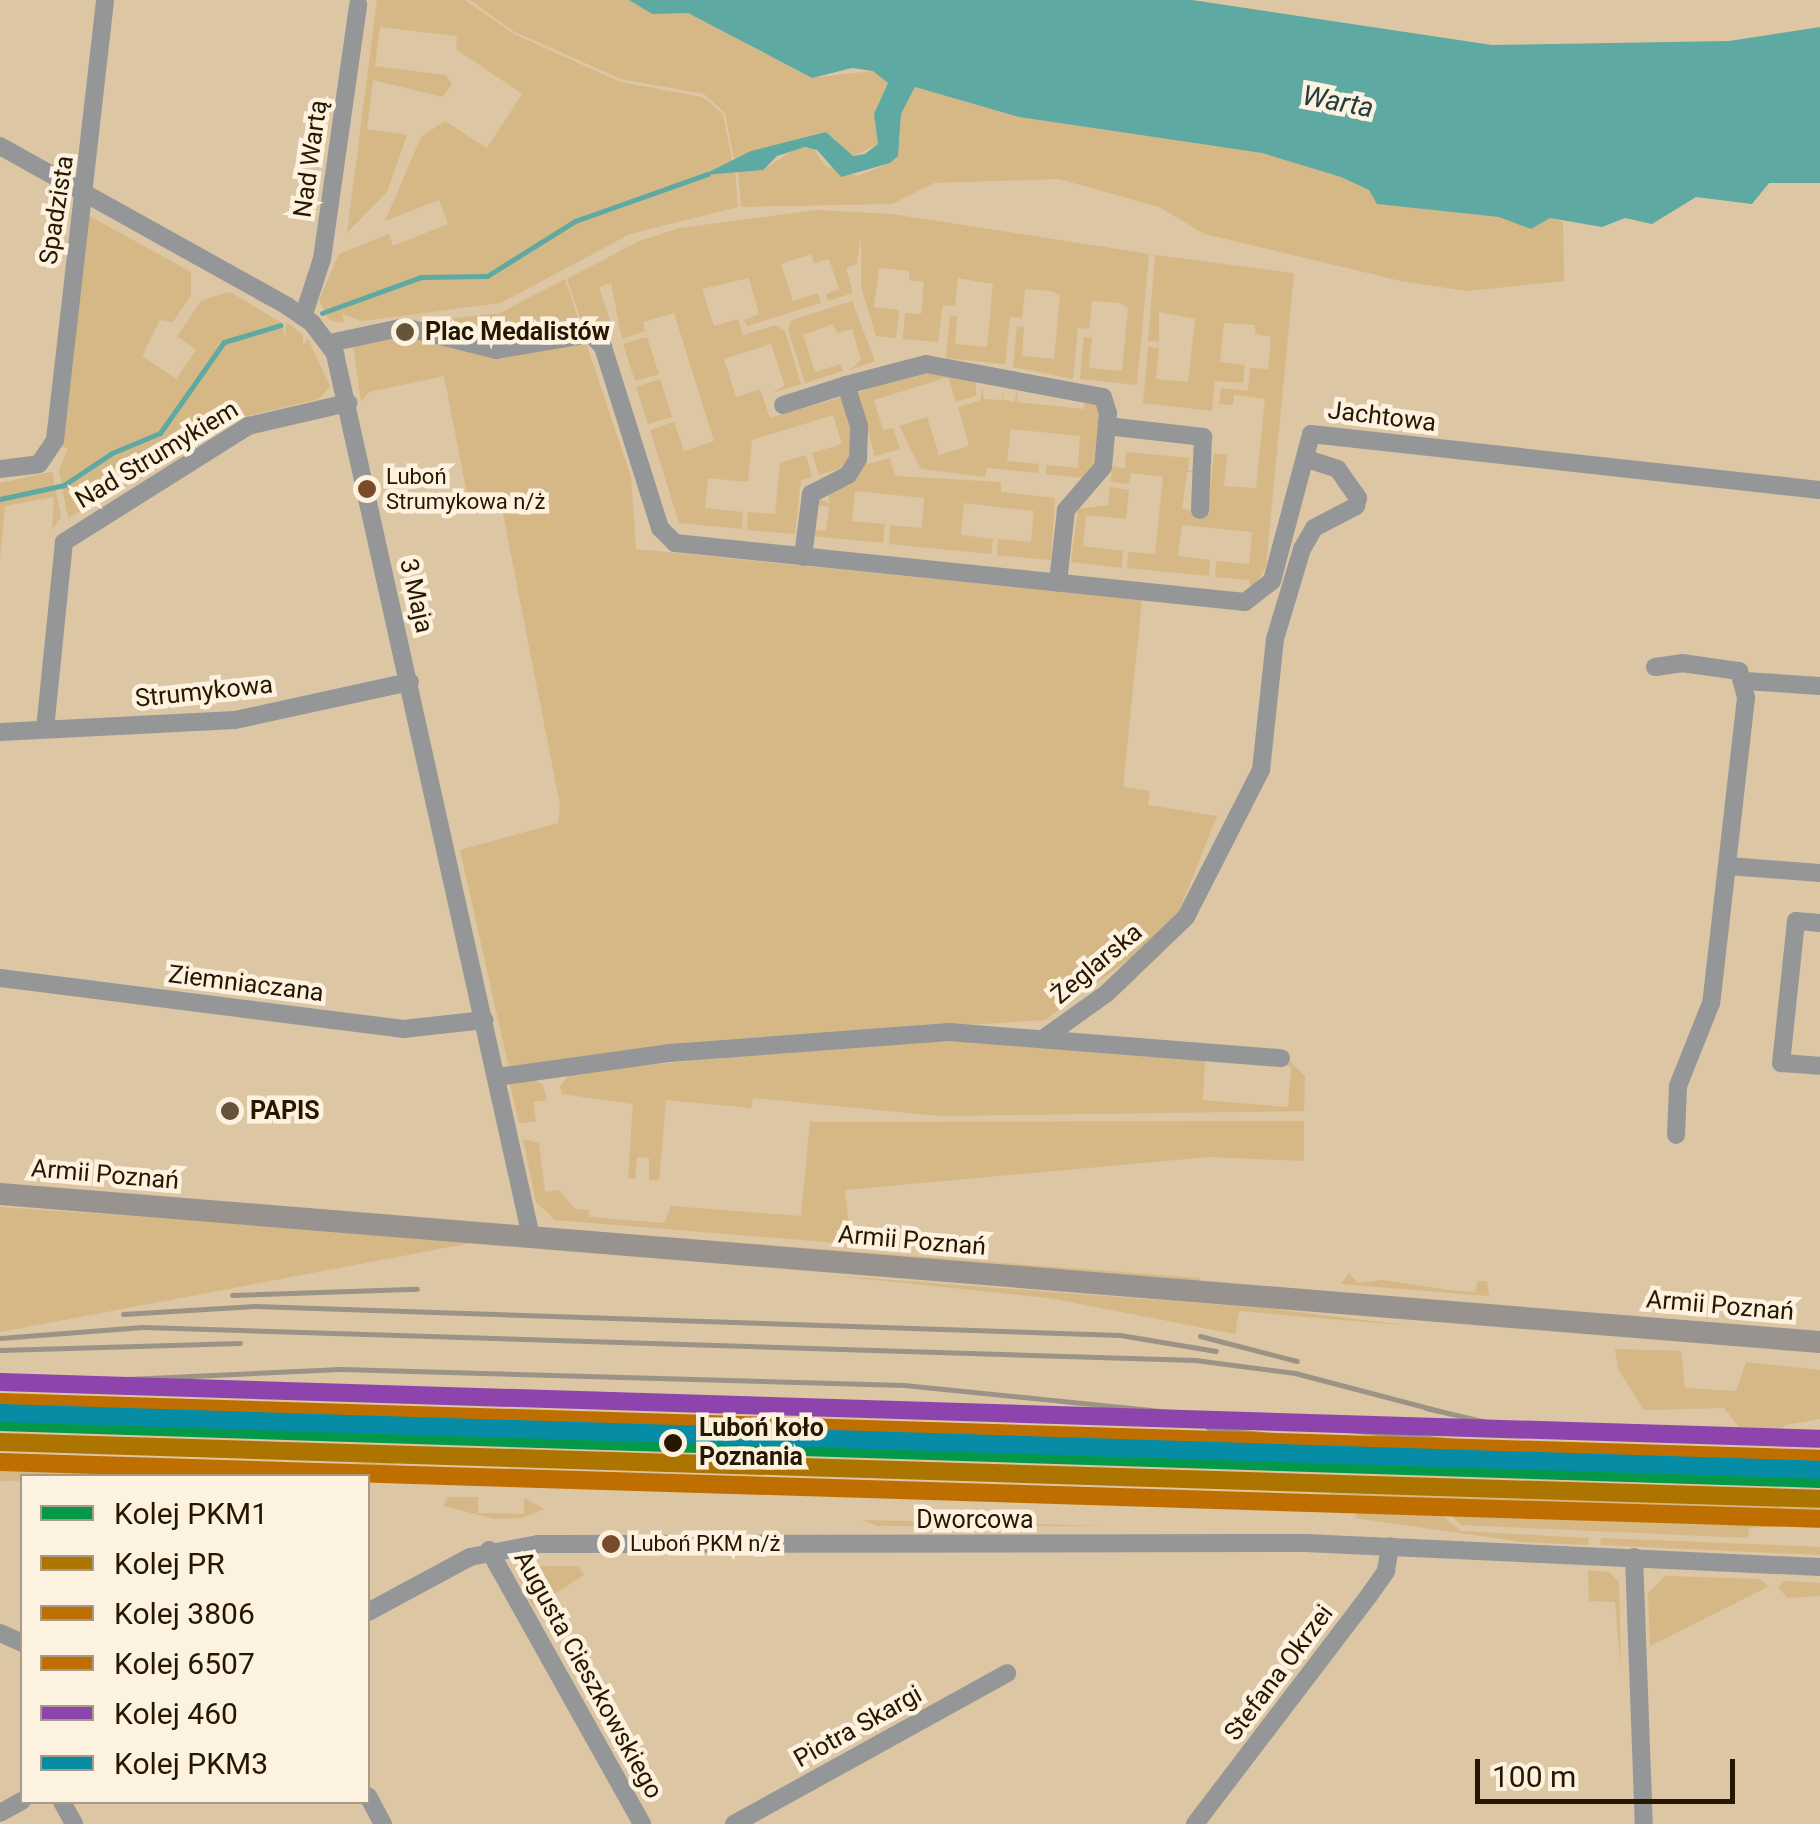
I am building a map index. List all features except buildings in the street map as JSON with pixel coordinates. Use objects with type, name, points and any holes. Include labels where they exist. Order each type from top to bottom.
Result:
[{"type":"main road","name":"Armii Poznań","points":[[0,1194],[1820,1342]]},
{"type":"street","name":"Spadzista","points":[[0,470],[44,460],[56,428],[80,194],[90,162],[105,0]]},
{"type":"street","name":"Nad Wartą","points":[[303,316],[322,259],[358,4]]},
{"type":"street","name":"3 Maja","points":[[0,146],[303,316],[330,343],[348,404],[531,1237]]},
{"type":"street","points":[[330,343],[404,327],[496,350],[591,334],[602,347],[664,536],[682,544],[1250,600],[1272,581],[1308,459]]},
{"type":"street","points":[[783,406],[912,364],[971,369],[1012,382],[1093,390],[1104,397],[1107,426],[1101,475],[1066,510],[1058,583]]},
{"type":"street","points":[[803,557],[812,494],[848,475],[858,459],[859,426],[846,385]]},
{"type":"street","name":"Nad Strumykiem","points":[[44,730],[64,542],[248,426],[348,404]]},
{"type":"street","points":[[1107,426],[1204,437],[1200,510]]},
{"type":"street","name":"Jachtowa","points":[[1308,459],[1311,434],[1820,490]]},
{"type":"street","name":"Żeglarska","points":[[497,1077],[670,1053],[938,1033],[1044,1038],[1107,993],[1186,917],[1261,770],[1275,639],[1302,549],[1314,528],[1356,506],[1358,498],[1338,469],[1308,459]]},
{"type":"street","points":[[1655,666],[1709,665],[1740,671],[1745,681],[1729,866],[1711,1003],[1678,1086],[1676,1135]]},
{"type":"street","points":[[1745,681],[1820,686]]},
{"type":"street","name":"Strumykowa","points":[[0,732],[234,720],[410,682]]},
{"type":"street","points":[[1729,866],[1820,873]]},
{"type":"street","points":[[1820,923],[1796,922],[1781,1063],[1820,1066]]},
{"type":"street","name":"Ziemniaczana","points":[[0,978],[403,1030],[485,1020]]},
{"type":"street","points":[[1044,1038],[1281,1058]]},
{"type":"street","name":"Dworcowa","points":[[489,1550],[556,1544],[1390,1546],[1820,1567]]},
{"type":"street","name":"Stefana Okrzei","points":[[1194,1824],[1368,1598],[1386,1571],[1390,1546]]},
{"type":"street","points":[[370,1611],[489,1550]]},
{"type":"street","name":"Augusta Cieszkowskiego","points":[[489,1550],[642,1824]]},
{"type":"street","points":[[1634,1557],[1644,1824]]},
{"type":"street","name":"Piotra Skargi","points":[[734,1824],[1007,1673]]},
{"type":"street","points":[[370,1800],[383,1824]]},
{"type":"shaded area","points":[[377,0],[465,0],[512,33],[620,82],[703,97],[723,114],[732,161],[708,174],[735,170],[738,207],[630,234],[501,303],[362,321],[342,314],[344,323],[329,320],[319,300],[339,254],[389,234],[393,246],[448,224],[439,200],[385,221],[421,137],[445,121],[487,148],[522,94],[456,49],[457,36],[380,27],[375,66],[445,75],[452,83],[443,97],[373,80],[367,129],[407,135],[387,192],[347,233]]},
{"type":"shaded area","points":[[470,0],[629,0],[652,14],[688,13],[811,78],[873,71],[888,83],[874,114],[878,144],[853,156],[826,132],[734,159],[725,113],[704,94],[621,79],[513,31]]},
{"type":"shaded area","points":[[915,87],[1019,117],[1262,153],[1341,177],[1369,190],[1378,204],[1499,217],[1531,229],[1550,218],[1563,222],[1564,281],[1466,291],[1401,281],[1205,234],[1159,207],[1059,179],[934,183],[892,204],[741,207],[738,170],[769,166],[795,149],[813,147],[825,166],[858,176],[890,163],[898,156],[901,114]]},
{"type":"shaded area","points":[[816,210],[892,214],[1149,254],[1137,385],[1080,379],[1084,337],[1092,338],[1089,368],[1122,371],[1128,308],[1119,303],[1092,301],[1089,329],[1078,328],[1073,379],[1013,367],[1017,326],[1024,327],[1022,356],[1054,359],[1060,296],[1052,291],[1025,289],[1022,318],[1010,317],[1005,364],[946,358],[950,315],[957,316],[955,344],[987,347],[993,284],[958,278],[955,306],[943,305],[938,342],[903,339],[905,313],[921,314],[924,282],[909,280],[909,271],[879,268],[874,307],[899,310],[896,338],[876,336],[861,287],[861,235],[857,264],[846,268],[853,293],[828,301],[826,294],[839,289],[829,259],[814,263],[811,254],[781,264],[793,301],[818,293],[821,303],[747,326],[744,320],[759,314],[749,278],[702,289],[714,326],[738,319],[743,335],[776,325],[785,331],[801,384],[769,394],[785,386],[771,344],[724,359],[736,397],[760,389],[770,418],[842,397],[854,431],[850,465],[819,475],[812,453],[842,444],[833,415],[752,440],[748,482],[708,478],[705,508],[743,512],[742,529],[679,523],[650,430],[674,422],[684,451],[714,441],[674,313],[643,322],[645,331],[622,339],[611,283],[599,287],[611,323],[582,323],[567,279],[639,241],[680,228]]},
{"type":"shaded area","points":[[84,213],[191,272],[191,295],[173,322],[160,320],[142,356],[176,379],[196,350],[177,336],[202,300],[230,292],[282,323],[285,339],[286,322],[303,335],[303,345],[308,339],[330,386],[319,399],[248,416],[227,413],[198,431],[185,454],[68,518],[59,470],[68,448],[62,447]]},
{"type":"shaded area","points":[[1155,255],[1294,273],[1266,566],[1252,593],[1249,580],[1215,577],[1216,561],[1249,564],[1252,532],[1182,525],[1178,556],[1210,560],[1209,576],[1127,568],[1128,552],[1155,554],[1163,477],[1131,473],[1129,484],[1111,482],[1112,466],[1125,468],[1126,452],[1189,458],[1188,470],[1199,472],[1187,472],[1182,509],[1208,512],[1214,453],[1227,455],[1224,486],[1256,488],[1265,399],[1234,395],[1233,405],[1219,404],[1221,388],[1248,391],[1250,368],[1268,369],[1271,337],[1255,334],[1255,325],[1224,323],[1220,362],[1245,365],[1243,383],[1215,381],[1212,411],[1143,403],[1148,347],[1159,348],[1156,379],[1188,382],[1195,319],[1159,312],[1159,342],[1148,341]]},
{"type":"shaded area","points":[[565,279],[580,324],[501,341],[429,321],[500,313]]},
{"type":"shaded area","points":[[852,301],[875,361],[849,370],[861,360],[852,329],[837,333],[833,324],[803,335],[815,372],[841,364],[843,371],[805,383],[788,330],[792,320]]},
{"type":"shaded area","points":[[398,336],[501,358],[586,343],[631,477],[636,549],[1142,600],[1123,787],[1150,791],[1148,805],[1217,816],[1179,911],[1129,959],[1045,1020],[694,1042],[509,1068],[460,850],[558,823],[560,805],[499,493],[468,499],[444,376],[369,392],[361,402],[353,346]]},
{"type":"shaded area","points":[[647,337],[659,374],[635,381],[623,344]]},
{"type":"shaded area","points":[[916,371],[976,380],[976,396],[956,402],[948,377],[874,400],[883,430],[893,428],[900,449],[875,456],[857,393]]},
{"type":"shaded area","points":[[660,379],[672,417],[648,424],[636,387]]},
{"type":"shaded area","points":[[982,386],[984,399],[1002,400],[1004,389],[1003,400],[1014,402],[1018,390],[1017,402],[1084,409],[1086,396],[1092,397],[1101,410],[1091,479],[1046,474],[1046,465],[1078,468],[1080,436],[1011,429],[1007,461],[1039,464],[1038,473],[987,468],[985,477],[921,469],[899,426],[927,417],[939,455],[969,446],[958,407],[981,400]]},
{"type":"shaded area","points":[[806,455],[812,477],[801,480],[795,534],[747,530],[748,512],[775,514],[780,463]]},
{"type":"shaded area","points":[[890,458],[895,476],[1001,482],[1001,492],[1055,498],[1051,560],[997,555],[998,539],[1031,542],[1034,511],[964,503],[961,535],[993,539],[991,554],[889,544],[890,525],[922,528],[924,498],[855,491],[852,521],[885,524],[883,543],[813,536],[814,530],[826,531],[829,507],[817,505],[818,498],[830,504],[827,490],[854,481],[864,465]]},
{"type":"shaded area","points":[[52,472],[61,517],[52,530],[54,497],[5,506],[0,560],[0,483]]},
{"type":"shaded area","points":[[1110,487],[1129,490],[1126,519],[1086,515],[1083,546],[1123,551],[1122,568],[1071,562],[1078,509],[1108,505]]},
{"type":"shaded area","points":[[958,1037],[1205,1060],[1203,1100],[1288,1107],[1291,1067],[1283,1065],[1284,1056],[1305,1076],[1304,1111],[939,1116],[753,1098],[751,1108],[666,1100],[659,1180],[649,1180],[649,1158],[637,1157],[635,1179],[628,1178],[633,1104],[562,1094],[560,1086],[572,1072]]},
{"type":"shaded area","points":[[532,1079],[543,1085],[547,1100],[533,1102],[536,1122],[519,1123],[510,1084]]},
{"type":"shaded area","points":[[1304,1121],[1304,1161],[1209,1157],[845,1190],[851,1244],[555,1220],[536,1202],[523,1139],[539,1143],[545,1192],[559,1190],[575,1209],[589,1210],[589,1217],[664,1223],[671,1206],[801,1216],[810,1122]]},
{"type":"shaded area","points":[[0,1207],[187,1220],[471,1243],[0,1332]]},
{"type":"shaded area","points":[[584,1231],[1200,1278],[1200,1281]]},
{"type":"shaded area","points":[[1349,1273],[1358,1283],[1382,1280],[1456,1291],[1475,1292],[1478,1281],[1487,1281],[1489,1296],[1341,1284]]},
{"type":"shaded area","points":[[828,1275],[1274,1309],[1413,1326],[1239,1311],[1235,1334],[1049,1298]]},
{"type":"shaded area","points":[[1615,1349],[1681,1351],[1685,1388],[1736,1391],[1746,1362],[1820,1370],[1820,1419],[1785,1425],[1770,1443],[1744,1434],[1724,1408],[1644,1410],[1618,1369]]},
{"type":"shaded area","points":[[0,1454],[255,1464],[398,1463],[364,1474],[20,1474],[20,1481],[0,1481]]},
{"type":"shaded area","points":[[1325,1489],[1820,1506],[1820,1523],[1749,1528],[1748,1538],[1461,1525],[1435,1502],[1336,1499]]},
{"type":"shaded area","points":[[448,1497],[478,1497],[478,1513],[524,1514],[524,1498],[544,1509],[522,1518],[495,1519],[443,1506]]},
{"type":"shaded area","points":[[1360,1506],[1433,1508],[1461,1531],[1589,1538],[1588,1545],[1523,1542],[1355,1518]]},
{"type":"shaded area","points":[[862,1520],[1106,1526],[878,1526]]},
{"type":"shaded area","points":[[1601,1538],[1820,1547],[1820,1555],[1600,1545]]},
{"type":"shaded area","points":[[530,1566],[578,1566],[584,1575],[533,1607],[519,1579]]},
{"type":"shaded area","points":[[1588,1570],[1609,1572],[1619,1582],[1621,1671],[1615,1602],[1589,1601]]},
{"type":"shaded area","points":[[1666,1576],[1759,1579],[1769,1586],[1650,1646],[1648,1593]]},
{"type":"shaded area","points":[[1785,1581],[1820,1583],[1820,1596],[1787,1598],[1778,1587]]},
{"type":"water","name":"Warta","points":[[629,0],[1192,0],[1492,45],[1729,41],[1820,27],[1820,183],[1769,183],[1752,204],[1696,197],[1652,224],[1625,218],[1602,227],[1550,218],[1531,229],[1499,217],[1377,204],[1369,190],[1341,177],[1262,153],[1019,117],[915,87],[901,114],[898,156],[890,163],[841,177],[817,150],[805,147],[777,156],[763,170],[703,175],[751,151],[826,132],[853,156],[865,154],[878,144],[874,114],[888,83],[873,71],[852,68],[812,78],[688,13],[652,14]]},
{"type":"waterway","points":[[322,313],[421,277],[487,276],[575,221],[708,174]]},
{"type":"waterway","points":[[0,499],[64,485],[112,453],[160,433],[224,342],[281,325]]},
{"type":"railway","points":[[232,1295],[417,1289]]},
{"type":"railway","points":[[123,1314],[255,1306],[1120,1335],[1216,1351]]},
{"type":"railway","points":[[0,1338],[143,1327],[1195,1360],[1295,1373],[1440,1411]]},
{"type":"railway","points":[[1200,1336],[1297,1361]]},
{"type":"railway","points":[[0,1350],[240,1343]]},
{"type":"railway","points":[[0,1385],[341,1369],[904,1385],[1486,1444],[1820,1466]]},
{"type":"railway","points":[[265,1386],[1054,1410]]},
{"type":"railway","points":[[1426,1408],[1543,1435]]},
{"type":"railway","points":[[1208,1428],[1357,1445]]},
{"type":"rail line","name":"460","points":[[1,1382],[1820,1439]]},
{"type":"rail line","name":"3806","points":[[1,1402],[1820,1459]]},
{"type":"rail line","name":"PKM3","points":[[1,1413],[1820,1470]]},
{"type":"rail line","name":"PKM1","points":[[0,1422],[1820,1479]]},
{"type":"rail line","name":"PR","points":[[0,1442],[1819,1499]]},
{"type":"rail line","name":"6507","points":[[0,1462],[1819,1519]]},
{"type":"place","name":"Plac Medalistów","points":[[405,332]]},
{"type":"place","name":"Luboń Strumykowa n/ż","points":[[367,489]]},
{"type":"place","name":"PAPIS","points":[[230,1111]]},
{"type":"place","name":"Luboń koło Poznania","points":[[673,1443]]},
{"type":"place","name":"Luboń PKM n/ż","points":[[611,1544]]}]
